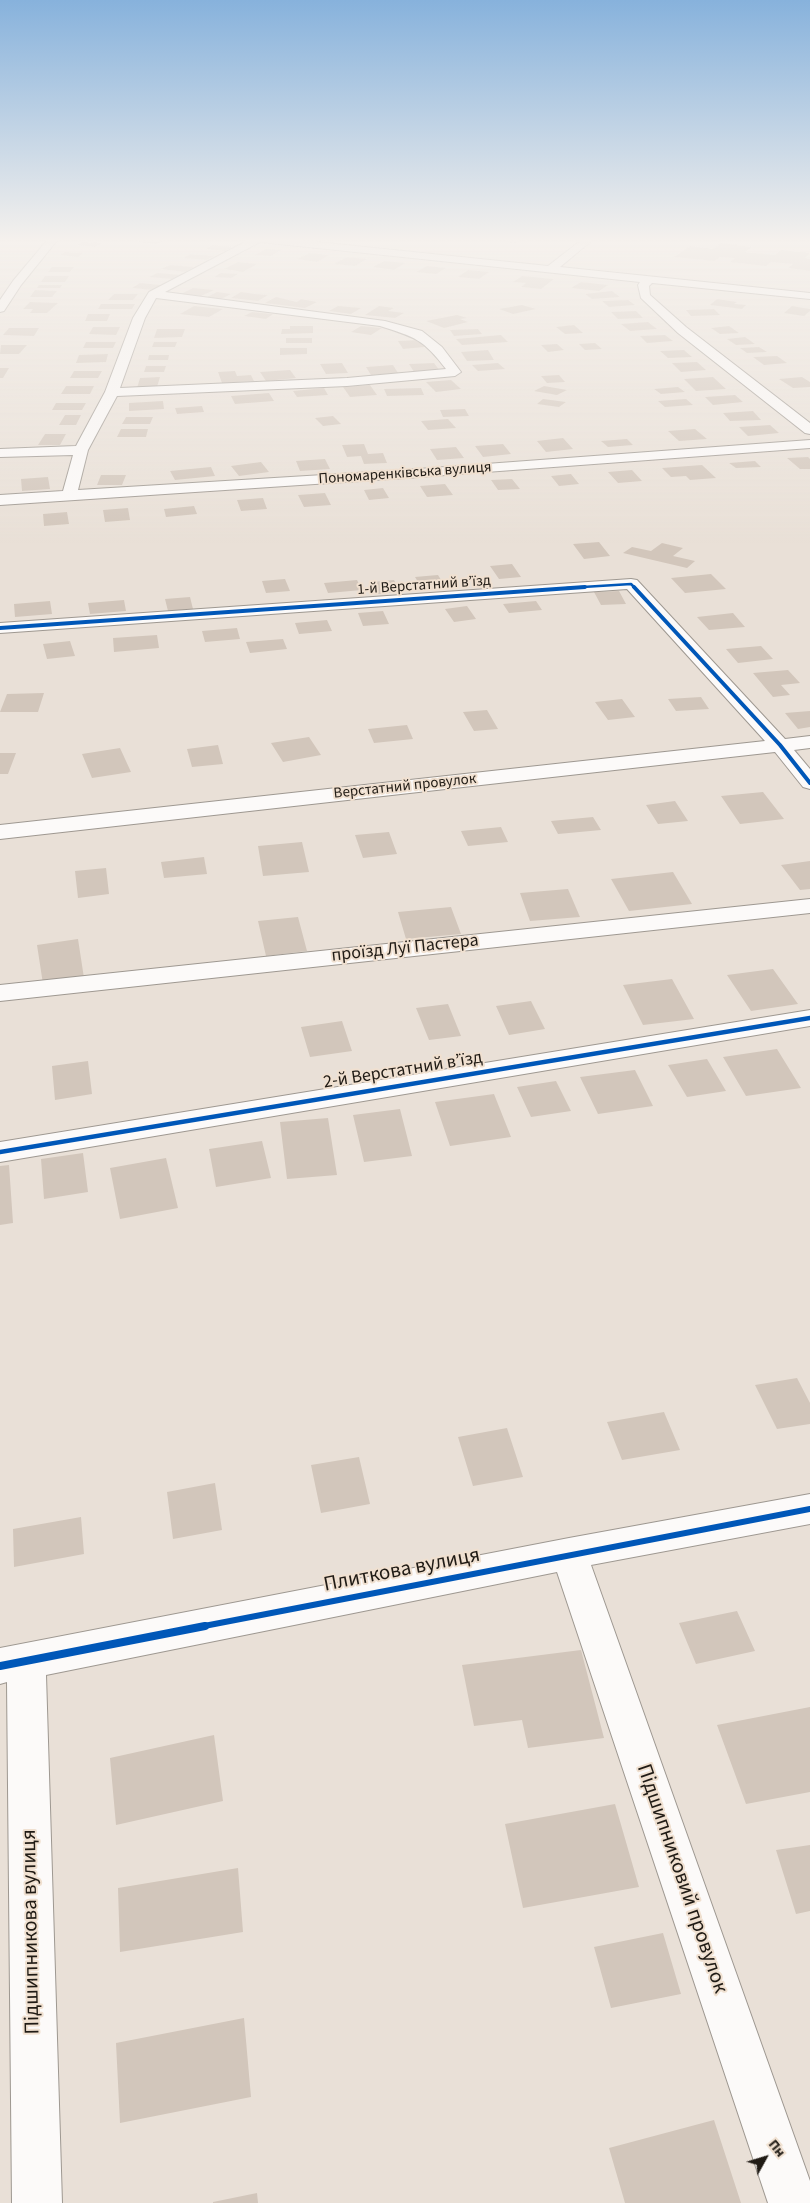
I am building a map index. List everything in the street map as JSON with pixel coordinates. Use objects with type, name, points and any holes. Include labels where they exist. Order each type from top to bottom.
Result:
[{"type":"street","points":[[70,494],[81,450],[112,392],[131,341]]},
{"type":"street","points":[[112,392],[347,382],[455,372],[438,350],[427,341]]},
{"type":"street","points":[[696,341],[810,430]]},
{"type":"street","name":"Пономаренківська вулиця","points":[[0,500],[70,494],[405,474],[810,444]]},
{"type":"street","points":[[0,454],[81,450]]},
{"type":"street","name":"1-й Верстатний в’їзд","points":[[0,628],[631,584],[780,745]]},
{"type":"street","name":"Верстатний провулок","points":[[0,832],[810,742]]},
{"type":"street","points":[[780,745],[810,782]]},
{"type":"street","name":"проїзд Луї Пастера","points":[[0,993],[810,906]]},
{"type":"street","name":"2-й Верстатний в’їзд","points":[[0,1152],[810,1018]]},
{"type":"street","name":"Плиткова вулиця","points":[[13,1664],[569,1554],[810,1509]]},
{"type":"street","name":"Підшипниковий провулок","points":[[569,1554],[793,2203]]},
{"type":"street","name":"Підшипникова вулиця","points":[[13,1664],[37,2203]]},
{"type":"building","points":[[286,341],[312,341],[312,343],[286,343]]},
{"type":"building","points":[[398,341],[420,341],[425,347],[403,349]]},
{"type":"building","points":[[458,341],[508,342],[462,345]]},
{"type":"building","points":[[645,341],[673,341],[647,343]]},
{"type":"building","points":[[730,341],[750,341],[755,344],[736,345]]},
{"type":"building","points":[[86,342],[116,342],[113,348],[83,348]]},
{"type":"building","points":[[154,342],[177,342],[175,347],[152,347]]},
{"type":"building","points":[[595,343],[602,349],[585,350],[579,344]]},
{"type":"building","points":[[557,344],[564,350],[548,352],[541,345]]},
{"type":"building","points":[[1,345],[27,345],[19,354],[0,354]]},
{"type":"building","points":[[759,347],[767,352],[747,353],[740,348]]},
{"type":"building","points":[[280,348],[307,348],[307,354],[280,355]]},
{"type":"building","points":[[488,350],[494,360],[467,361],[461,352]]},
{"type":"building","points":[[684,350],[692,357],[668,358],[660,351]]},
{"type":"building","points":[[108,354],[106,362],[76,363],[79,355]]},
{"type":"building","points":[[149,355],[169,355],[168,360],[148,360]]},
{"type":"building","points":[[777,356],[787,363],[764,365],[753,357]]},
{"type":"building","points":[[697,362],[706,370],[681,372],[672,363]]},
{"type":"building","points":[[342,363],[348,373],[326,374],[320,364]]},
{"type":"building","points":[[434,363],[440,371],[414,372],[409,364]]},
{"type":"building","points":[[498,363],[505,369],[478,371],[472,365]]},
{"type":"building","points":[[393,365],[398,373],[371,375],[366,367]]},
{"type":"building","points":[[146,366],[166,366],[164,372],[144,372]]},
{"type":"building","points":[[0,368],[9,368],[3,378],[0,378]]},
{"type":"building","points":[[290,370],[296,378],[266,381],[260,372]]},
{"type":"building","points":[[74,371],[102,371],[98,378],[70,378]]},
{"type":"building","points":[[235,371],[237,376],[251,375],[254,381],[222,383],[218,372]]},
{"type":"building","points":[[559,375],[565,382],[547,383],[541,376]]},
{"type":"building","points":[[160,377],[157,387],[137,388],[140,378]]},
{"type":"building","points":[[713,377],[726,389],[696,391],[684,379]]},
{"type":"building","points":[[802,377],[810,382],[810,387],[793,388],[779,379]]},
{"type":"building","points":[[451,380],[461,389],[436,392],[426,382]]},
{"type":"building","points":[[370,385],[377,395],[350,397],[343,387]]},
{"type":"building","points":[[66,386],[94,386],[90,394],[61,394]]},
{"type":"building","points":[[544,386],[567,390],[557,395],[534,391]]},
{"type":"building","points":[[678,387],[685,392],[661,394],[654,389]]},
{"type":"building","points":[[324,388],[328,395],[297,397],[293,391]]},
{"type":"building","points":[[421,388],[424,395],[387,396],[384,389]]},
{"type":"building","points":[[269,393],[274,401],[235,404],[231,396]]},
{"type":"building","points":[[735,395],[743,402],[713,405],[705,397]]},
{"type":"building","points":[[543,399],[566,402],[559,407],[537,404]]},
{"type":"building","points":[[686,399],[693,405],[665,407],[658,401]]},
{"type":"building","points":[[163,401],[164,409],[129,411],[129,403]]},
{"type":"building","points":[[56,403],[86,403],[82,410],[52,410]]},
{"type":"building","points":[[202,406],[204,412],[177,414],[175,408]]},
{"type":"building","points":[[465,409],[469,416],[443,417],[440,410]]},
{"type":"building","points":[[753,411],[761,420],[730,421],[723,413]]},
{"type":"building","points":[[65,415],[81,415],[76,425],[59,425]]},
{"type":"building","points":[[333,416],[341,424],[323,426],[315,418]]},
{"type":"building","points":[[126,417],[153,417],[150,424],[122,424]]},
{"type":"building","points":[[448,419],[456,428],[428,430],[421,421]]},
{"type":"building","points":[[770,425],[779,433],[748,436],[739,427]]},
{"type":"building","points":[[121,429],[148,429],[146,437],[117,437]]},
{"type":"building","points":[[695,429],[707,439],[679,441],[668,431]]},
{"type":"building","points":[[45,434],[66,434],[60,445],[38,445]]},
{"type":"building","points":[[563,438],[573,449],[546,452],[537,441]]},
{"type":"building","points":[[627,439],[633,445],[608,447],[601,441]]},
{"type":"building","points":[[364,444],[368,454],[383,453],[387,463],[364,464],[361,456],[347,457],[342,445]]},
{"type":"building","points":[[503,444],[511,454],[483,457],[475,446]]},
{"type":"building","points":[[456,447],[464,458],[437,460],[430,449]]},
{"type":"building","points":[[808,457],[810,459],[810,469],[800,469],[787,458]]},
{"type":"building","points":[[325,459],[330,469],[300,471],[296,461]]},
{"type":"building","points":[[755,461],[761,467],[736,468],[729,463]]},
{"type":"building","points":[[261,462],[269,472],[239,476],[231,466]]},
{"type":"building","points":[[702,465],[716,478],[690,480],[686,476],[671,477],[662,468]]},
{"type":"building","points":[[211,467],[215,476],[175,480],[170,471]]},
{"type":"building","points":[[632,470],[642,481],[618,483],[608,472]]},
{"type":"building","points":[[571,474],[579,484],[559,486],[551,476]]},
{"type":"building","points":[[101,475],[126,475],[122,485],[97,485]]},
{"type":"building","points":[[48,477],[50,489],[22,491],[21,479]]},
{"type":"building","points":[[512,479],[520,489],[498,490],[491,480]]},
{"type":"building","points":[[445,484],[453,495],[427,497],[420,486]]},
{"type":"building","points":[[383,488],[389,498],[369,500],[364,490]]},
{"type":"building","points":[[325,493],[331,505],[304,507],[298,495]]},
{"type":"building","points":[[263,498],[267,509],[241,511],[237,500]]},
{"type":"building","points":[[194,506],[197,514],[166,517],[164,509]]},
{"type":"building","points":[[128,508],[130,520],[105,522],[103,510]]},
{"type":"building","points":[[67,512],[69,524],[44,526],[43,514]]},
{"type":"building","points":[[599,542],[610,556],[584,559],[573,544]]},
{"type":"building","points":[[662,543],[683,548],[673,556],[695,561],[687,568],[623,553],[632,547],[651,551]]},
{"type":"building","points":[[512,564],[521,577],[499,579],[490,566]]},
{"type":"building","points":[[711,574],[726,589],[685,593],[671,578]]},
{"type":"building","points":[[438,575],[446,588],[423,590],[415,577]]},
{"type":"building","points":[[285,579],[290,591],[266,593],[262,581]]},
{"type":"building","points":[[357,580],[362,590],[328,593],[324,583]]},
{"type":"building","points":[[394,580],[400,592],[378,594],[372,582]]},
{"type":"building","points":[[619,591],[626,604],[601,605],[594,592]]},
{"type":"building","points":[[190,597],[193,609],[168,611],[165,599]]},
{"type":"building","points":[[124,600],[126,611],[90,614],[88,603]]},
{"type":"building","points":[[50,601],[52,614],[15,617],[14,604]]},
{"type":"building","points":[[536,601],[542,610],[509,613],[503,604]]},
{"type":"building","points":[[467,606],[476,619],[454,622],[445,609]]},
{"type":"building","points":[[383,611],[389,624],[363,626],[358,613]]},
{"type":"building","points":[[733,613],[745,627],[709,630],[697,617]]},
{"type":"building","points":[[327,620],[332,631],[299,634],[295,623]]},
{"type":"building","points":[[237,628],[240,639],[205,642],[202,631]]},
{"type":"building","points":[[157,635],[159,648],[114,652],[113,638]]},
{"type":"building","points":[[283,639],[287,649],[250,653],[246,642]]},
{"type":"building","points":[[70,641],[75,656],[47,659],[43,644]]},
{"type":"building","points":[[761,646],[773,659],[738,663],[726,649]]},
{"type":"building","points":[[788,670],[800,683],[781,685],[790,695],[773,697],[753,673]]},
{"type":"building","points":[[44,693],[38,712],[0,712],[7,694]]},
{"type":"building","points":[[701,697],[709,709],[676,711],[668,699]]},
{"type":"building","points":[[622,699],[635,717],[608,720],[595,702]]},
{"type":"building","points":[[487,710],[498,729],[474,731],[463,712]]},
{"type":"building","points":[[810,711],[810,727],[798,729],[785,713]]},
{"type":"building","points":[[407,725],[413,739],[374,743],[368,729]]},
{"type":"building","points":[[309,737],[321,755],[283,762],[271,743]]},
{"type":"building","points":[[218,745],[223,764],[192,767],[187,749]]},
{"type":"building","points":[[120,748],[131,772],[92,778],[82,754]]},
{"type":"building","points":[[0,753],[16,753],[8,774],[0,774]]},
{"type":"building","points":[[763,792],[784,819],[740,824],[721,796]]},
{"type":"building","points":[[675,801],[688,821],[658,824],[646,805]]},
{"type":"building","points":[[593,817],[601,830],[558,834],[551,821]]},
{"type":"building","points":[[501,827],[508,842],[468,846],[461,831]]},
{"type":"building","points":[[389,832],[397,854],[363,858],[355,835]]},
{"type":"building","points":[[302,842],[309,872],[263,876],[258,846]]},
{"type":"building","points":[[204,857],[207,874],[164,878],[161,862]]},
{"type":"building","points":[[810,861],[810,889],[800,890],[781,865]]},
{"type":"building","points":[[106,868],[109,894],[78,898],[75,871]]},
{"type":"building","points":[[673,872],[692,904],[629,911],[611,879]]},
{"type":"building","points":[[568,889],[580,917],[530,921],[520,893]]},
{"type":"building","points":[[451,907],[461,934],[406,939],[398,912]]},
{"type":"building","points":[[298,917],[307,951],[266,956],[258,921]]},
{"type":"building","points":[[78,939],[84,978],[43,984],[37,945]]},
{"type":"building","points":[[773,969],[798,1004],[751,1011],[727,975]]},
{"type":"building","points":[[672,979],[694,1019],[643,1025],[623,985]]},
{"type":"building","points":[[531,1001],[545,1029],[509,1035],[496,1006]]},
{"type":"building","points":[[448,1004],[461,1036],[429,1040],[416,1008]]},
{"type":"building","points":[[342,1021],[352,1051],[310,1057],[301,1027]]},
{"type":"building","points":[[777,1049],[801,1088],[746,1096],[723,1057]]},
{"type":"building","points":[[707,1059],[726,1091],[687,1097],[668,1065]]},
{"type":"building","points":[[88,1061],[92,1094],[55,1100],[52,1066]]},
{"type":"building","points":[[635,1070],[653,1106],[598,1114],[580,1077]]},
{"type":"building","points":[[556,1081],[571,1111],[531,1117],[517,1087]]},
{"type":"building","points":[[494,1094],[511,1137],[450,1146],[435,1102]]},
{"type":"building","points":[[400,1109],[412,1156],[364,1162],[353,1115]]},
{"type":"building","points":[[328,1118],[337,1175],[287,1179],[280,1122]]},
{"type":"building","points":[[262,1141],[271,1178],[216,1187],[209,1149]]},
{"type":"building","points":[[83,1153],[88,1192],[44,1199],[41,1159]]},
{"type":"building","points":[[166,1158],[178,1208],[120,1219],[110,1168]]},
{"type":"building","points":[[9,1165],[13,1223],[0,1225],[0,1166]]},
{"type":"building","points":[[797,1378],[810,1403],[810,1424],[777,1429],[755,1385]]},
{"type":"building","points":[[664,1412],[680,1450],[622,1460],[607,1422]]},
{"type":"building","points":[[507,1428],[523,1477],[473,1486],[458,1437]]},
{"type":"building","points":[[359,1457],[370,1504],[321,1513],[311,1465]]},
{"type":"building","points":[[215,1483],[222,1530],[173,1539],[167,1492]]},
{"type":"building","points":[[81,1517],[84,1554],[14,1567],[13,1529]]},
{"type":"building","points":[[737,1611],[755,1651],[696,1664],[679,1623]]},
{"type":"building","points":[[581,1650],[604,1738],[528,1748],[522,1720],[474,1726],[462,1665]]},
{"type":"building","points":[[810,1707],[810,1792],[746,1804],[717,1725]]},
{"type":"building","points":[[214,1735],[223,1801],[116,1825],[110,1758]]},
{"type":"building","points":[[615,1804],[639,1887],[523,1908],[505,1824]]},
{"type":"building","points":[[810,1845],[810,1911],[796,1914],[776,1850]]},
{"type":"building","points":[[238,1868],[243,1932],[120,1952],[118,1888]]},
{"type":"building","points":[[663,1933],[681,1994],[611,2008],[594,1947]]},
{"type":"building","points":[[244,2018],[251,2097],[120,2123],[116,2043]]},
{"type":"building","points":[[714,2120],[741,2203],[625,2203],[609,2148]]},
{"type":"building","points":[[257,2193],[258,2203],[213,2203],[213,2202]]},
{"type":"cycle path","points":[[0,628],[631,584],[780,745],[810,783]]},
{"type":"cycle path","points":[[0,1152],[810,1018]]},
{"type":"cycle path","points":[[0,1666],[569,1554],[810,1509]]}]
